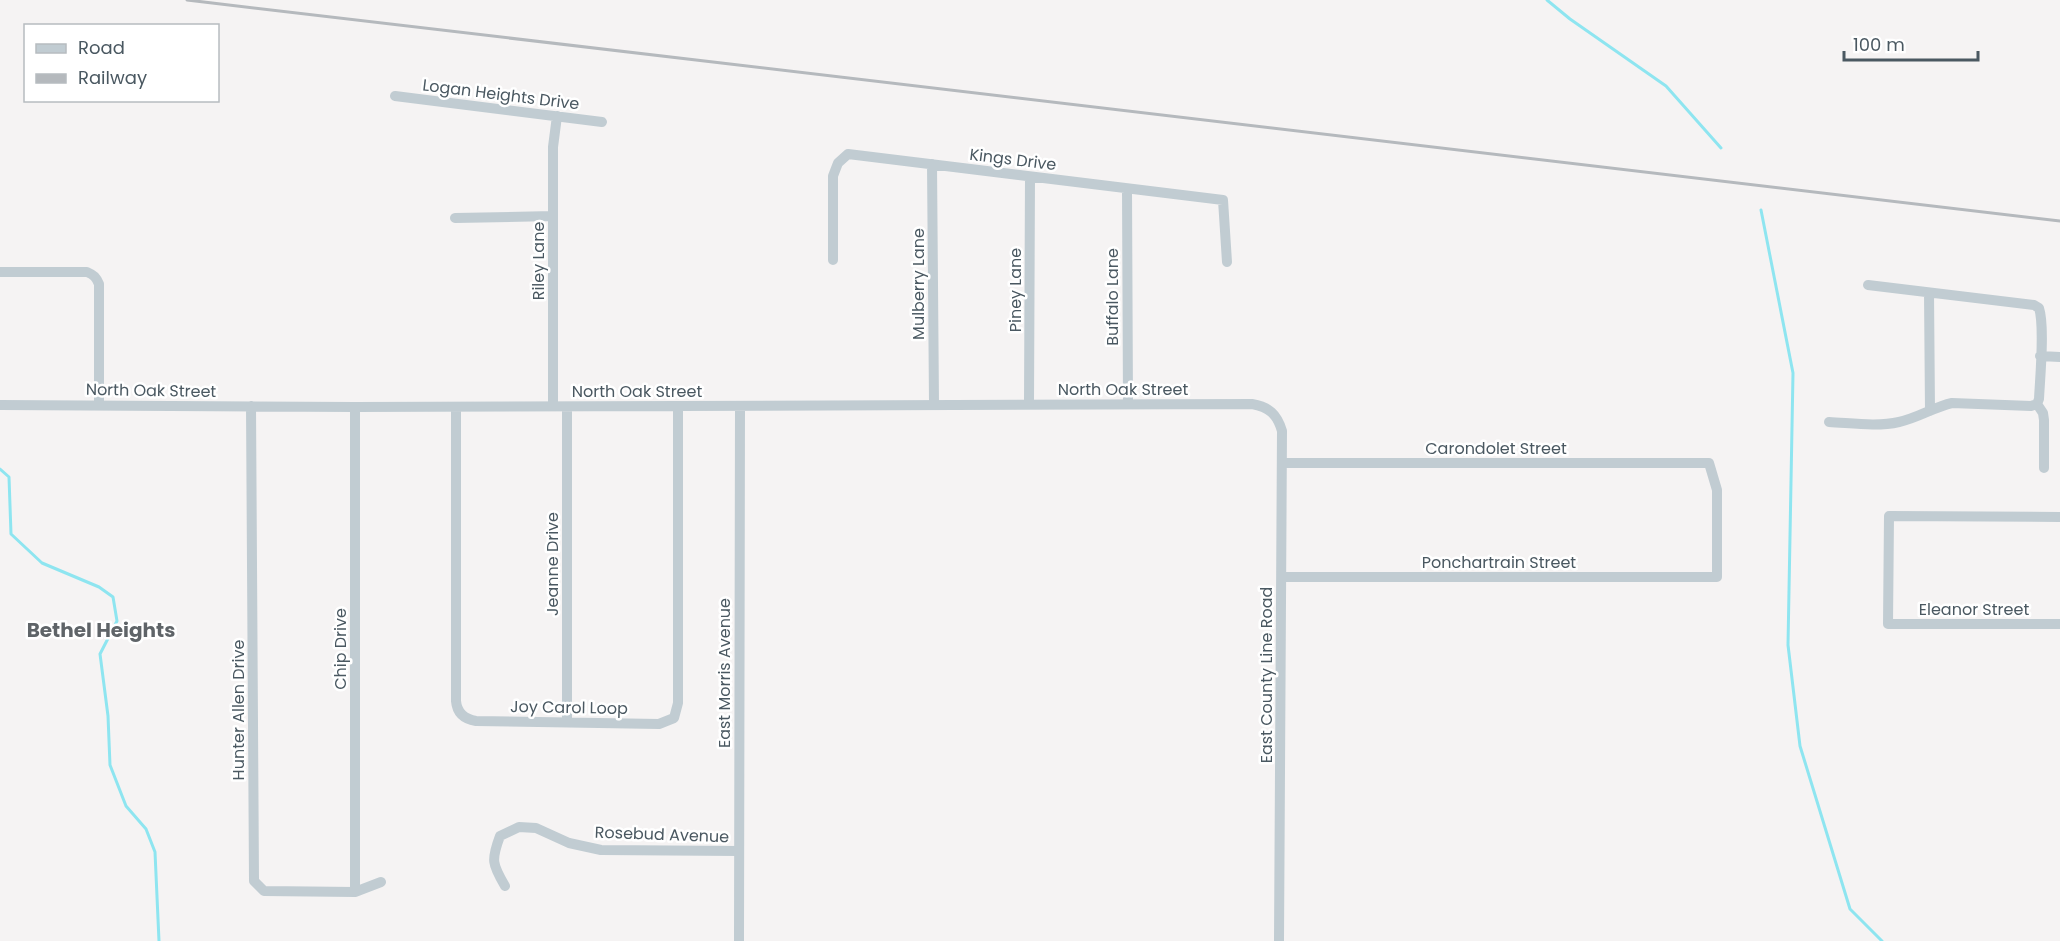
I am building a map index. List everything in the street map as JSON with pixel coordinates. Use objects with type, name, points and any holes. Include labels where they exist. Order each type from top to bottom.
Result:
[{"type":"street","name":"Logan Heights Drive","points":[[395,96],[602,122]]},
{"type":"street","name":"Riley Lane","points":[[553,406],[553,147],[557,116]]},
{"type":"street","name":"Kings Drive","points":[[833,260],[833,176],[838,163],[848,154],[1224,200],[1227,262]]},
{"type":"street","name":"Mulberry Lane","points":[[932,164],[934,404]]},
{"type":"street","name":"Piney Lane","points":[[1029,404],[1030,177]]},
{"type":"street","name":"Buffalo Lane","points":[[1127,189],[1128,404]]},
{"type":"street","points":[[455,218],[553,216]]},
{"type":"street","points":[[0,272],[87,272],[93,274],[97,279],[99,284],[99,404]]},
{"type":"street","points":[[1868,285],[2037,306],[2040,315],[2039,399],[2037,404]]},
{"type":"street","points":[[1929,293],[1930,411]]},
{"type":"street","points":[[2040,357],[2060,357]]},
{"type":"street","points":[[1829,422],[1899,422],[1952,403],[2031,406],[2037,404]]},
{"type":"street","name":"North Oak Street","points":[[0,405],[456,407],[1252,404],[1272,411]]},
{"type":"street","points":[[2037,404],[2043,413],[2044,420],[2044,468]]},
{"type":"street","name":"Hunter Allen Drive","points":[[252,406],[254,881],[264,891],[355,892],[381,882]]},
{"type":"street","name":"Jeanne Drive","points":[[567,406],[567,722]]},
{"type":"street","name":"Joy Carol Loop","points":[[456,407],[457,707],[464,717],[476,721],[659,724],[674,717],[678,703],[678,406]]},
{"type":"street","name":"East Morris Avenue","points":[[739,941],[740,406]]},
{"type":"street","name":"Chip Drive","points":[[355,407],[355,892]]},
{"type":"street","name":"East County Line Road","points":[[1272,411],[1282,431],[1279,941]]},
{"type":"street","name":"Carondolet Street","points":[[1282,463],[1709,463],[1717,490],[1717,577]]},
{"type":"street","name":"Eleanor Street","points":[[2060,517],[1889,516],[1888,624],[2060,624]]},
{"type":"street","name":"Ponchartrain Street","points":[[1282,577],[1717,577]]},
{"type":"street","name":"Rosebud Avenue","points":[[505,886],[494,868],[494,852],[500,836],[519,827],[536,828],[569,843],[601,850],[739,851]]},
{"type":"waterway","points":[[1547,0],[1570,19],[1666,86],[1721,148]]},
{"type":"waterway","points":[[1761,210],[1793,373],[1788,645],[1800,746],[1850,909],[1882,941]]},
{"type":"waterway","points":[[0,469],[9,477],[11,534],[42,563],[99,587],[113,597],[117,621],[100,654],[108,716],[110,765],[126,806],[146,829],[155,852],[159,941]]},
{"type":"railway","points":[[187,0],[2060,221]]},
{"type":"district","name":"Bethel Heights","points":[[101,630]]}]
